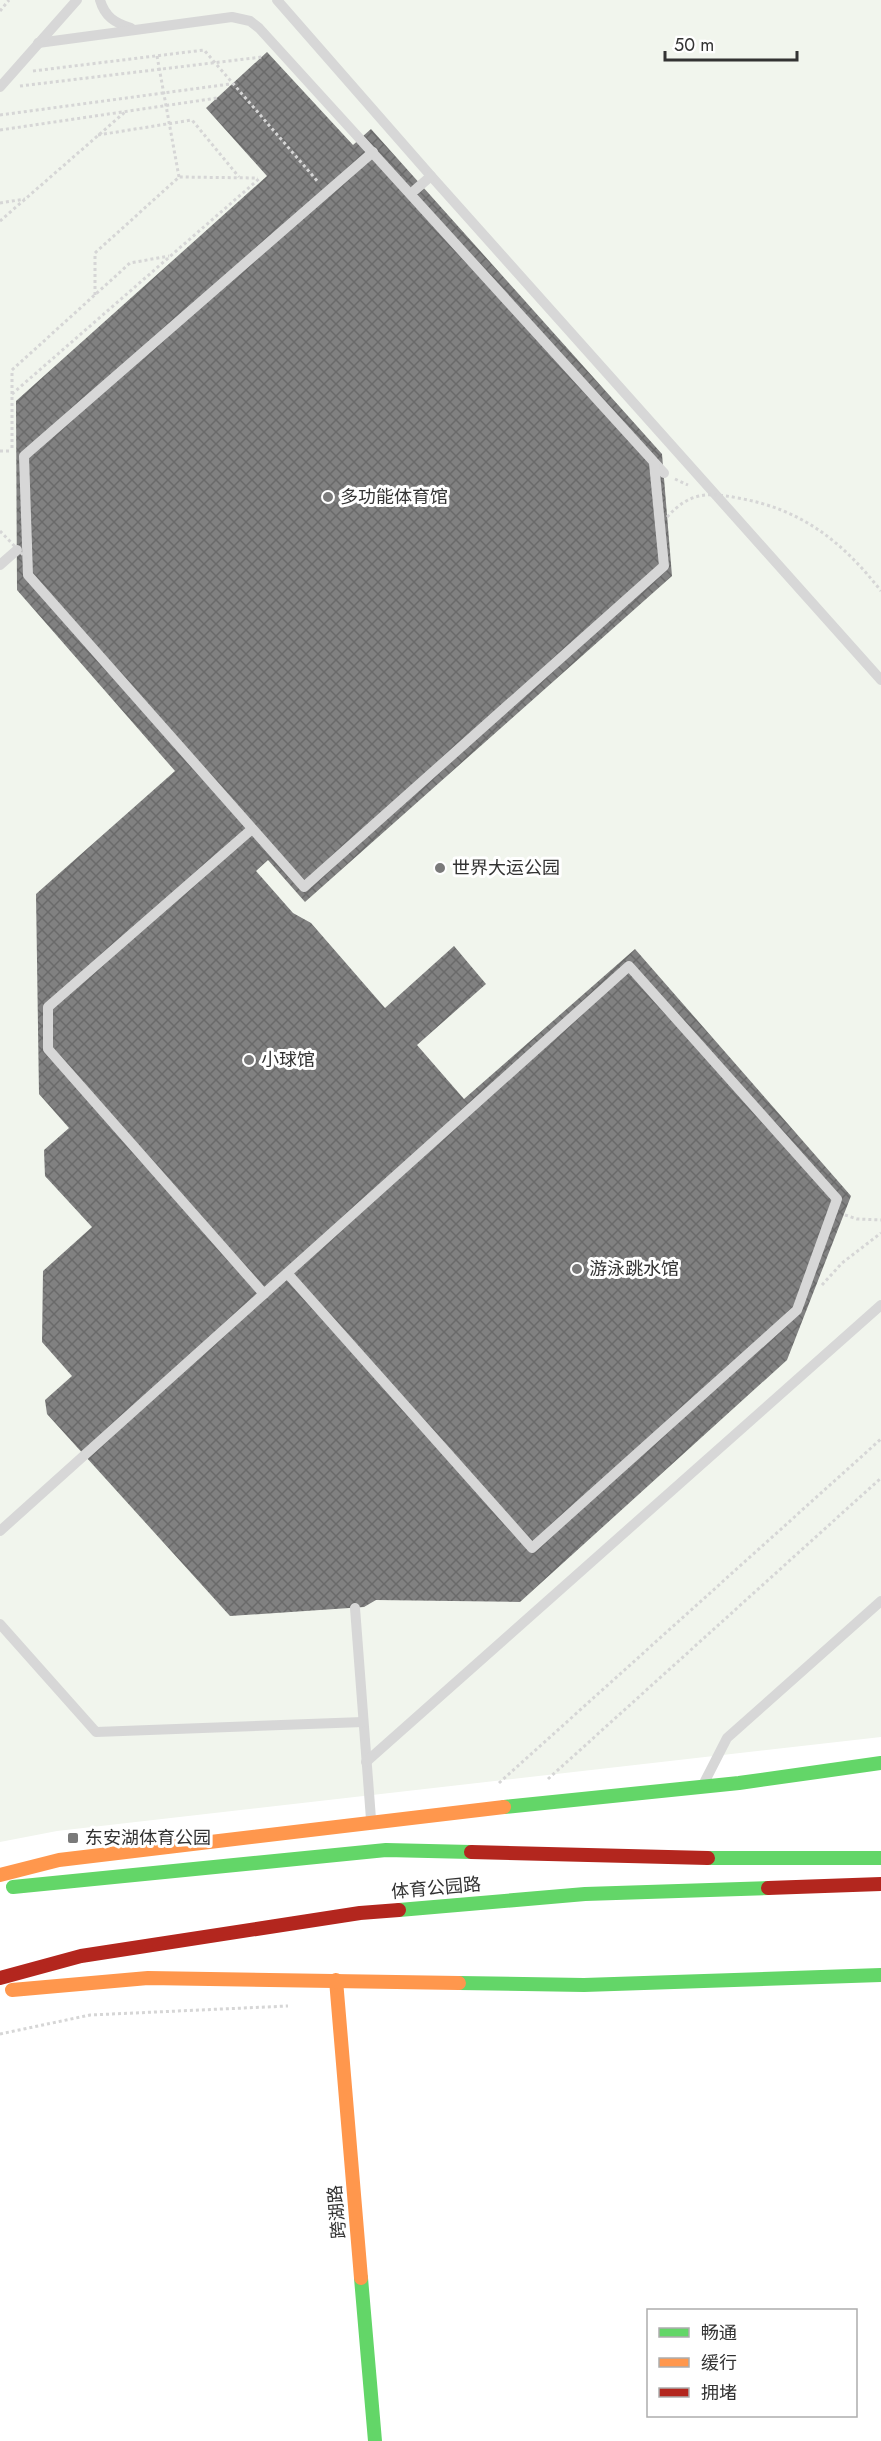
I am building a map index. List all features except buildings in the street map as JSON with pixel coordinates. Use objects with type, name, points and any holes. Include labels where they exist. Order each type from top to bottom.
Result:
[{"type":"street","points":[[0,1875],[59,1860],[703,1787],[881,1763]]},
{"type":"street","name":"体育公园路","points":[[0,1888],[386,1850],[700,1858],[881,1858]]},
{"type":"street","name":"体育公园路","points":[[0,1978],[81,1956],[360,1913],[585,1894],[881,1884]]},
{"type":"street","points":[[0,1991],[148,1978],[584,1985],[881,1975]]},
{"type":"street","name":"跨湖路","points":[[336,1980],[375,2441]]},
{"type":"lane","points":[[6,87],[11,74],[77,0]]},
{"type":"lane","points":[[100,0],[102,9],[113,21],[137,30]]},
{"type":"lane","points":[[277,0],[881,680]]},
{"type":"lane","points":[[38,44],[232,17],[250,21],[373,152],[664,473]]},
{"type":"lane","points":[[373,152],[24,456],[27,575],[304,887],[664,566],[654,463]]},
{"type":"lane","points":[[415,190],[431,176]]},
{"type":"lane","points":[[0,565],[14,552]]},
{"type":"lane","points":[[252,829],[48,1007],[48,1049],[264,1294]]},
{"type":"lane","points":[[0,1531],[287,1273],[629,966],[837,1199],[796,1310],[532,1548],[287,1273]]},
{"type":"lane","points":[[366,1762],[881,1305]]},
{"type":"lane","points":[[703,1787],[727,1738],[881,1601]]},
{"type":"lane","points":[[355,1608],[371,1823]]},
{"type":"lane","points":[[0,1624],[96,1732],[363,1722]]},
{"type":"path","points":[[0,11],[9,0]]},
{"type":"path","points":[[11,74],[204,50],[326,192]]},
{"type":"path","points":[[157,56],[179,177]]},
{"type":"path","points":[[6,87],[262,57]]},
{"type":"path","points":[[0,115],[231,84]]},
{"type":"path","points":[[0,130],[217,98]]},
{"type":"path","points":[[0,221],[125,111]]},
{"type":"path","points":[[98,135],[192,120],[240,178]]},
{"type":"path","points":[[12,394],[260,178],[179,177],[95,253],[95,294]]},
{"type":"path","points":[[0,203],[26,199]]},
{"type":"path","points":[[0,451],[12,451],[12,370],[130,263],[170,256]]},
{"type":"path","points":[[667,517],[676,507],[701,494],[765,502],[793,513],[824,532],[881,591]]},
{"type":"path","points":[[0,531],[27,560]]},
{"type":"path","points":[[12,531],[14,552]]},
{"type":"path","points":[[844,1215],[857,1219],[881,1220]]},
{"type":"path","points":[[820,1287],[842,1263],[881,1233]]},
{"type":"path","points":[[494,1788],[881,1439]]},
{"type":"path","points":[[543,1784],[881,1478]]},
{"type":"path","points":[[0,2034],[90,2015],[290,2006]]},
{"type":"shaded area","name":"世界大运公园","points":[[0,0],[881,0],[881,1737],[57,1831],[0,1842]]},
{"type":"traffic: fast","points":[[504,1807],[739,1783],[881,1763]]},
{"type":"traffic: fast","points":[[13,1887],[386,1850],[471,1852]]},
{"type":"traffic: fast","points":[[708,1858],[881,1858]]},
{"type":"traffic: fast","points":[[399,1910],[585,1894],[768,1888]]},
{"type":"traffic: fast","points":[[459,1983],[584,1985],[881,1975]]},
{"type":"traffic: fast","points":[[361,2278],[375,2441]]},
{"type":"traffic: slow","points":[[0,1875],[59,1860],[504,1807]]},
{"type":"traffic: slow","points":[[12,1990],[148,1978],[459,1983]]},
{"type":"traffic: slow","points":[[336,1980],[361,2278]]},
{"type":"traffic: jam","points":[[471,1852],[708,1858]]},
{"type":"traffic: jam","points":[[768,1888],[881,1884]]},
{"type":"traffic: jam","points":[[0,1978],[81,1956],[360,1913],[399,1910]]},
{"type":"place","name":"多功能体育馆","points":[[328,497]]},
{"type":"place","name":"世界大运公园","points":[[440,868]]},
{"type":"place","name":"小球馆","points":[[249,1060]]},
{"type":"place","name":"游泳跳水馆","points":[[577,1269]]},
{"type":"place","name":"东安湖体育公园","points":[[73,1838]]}]
